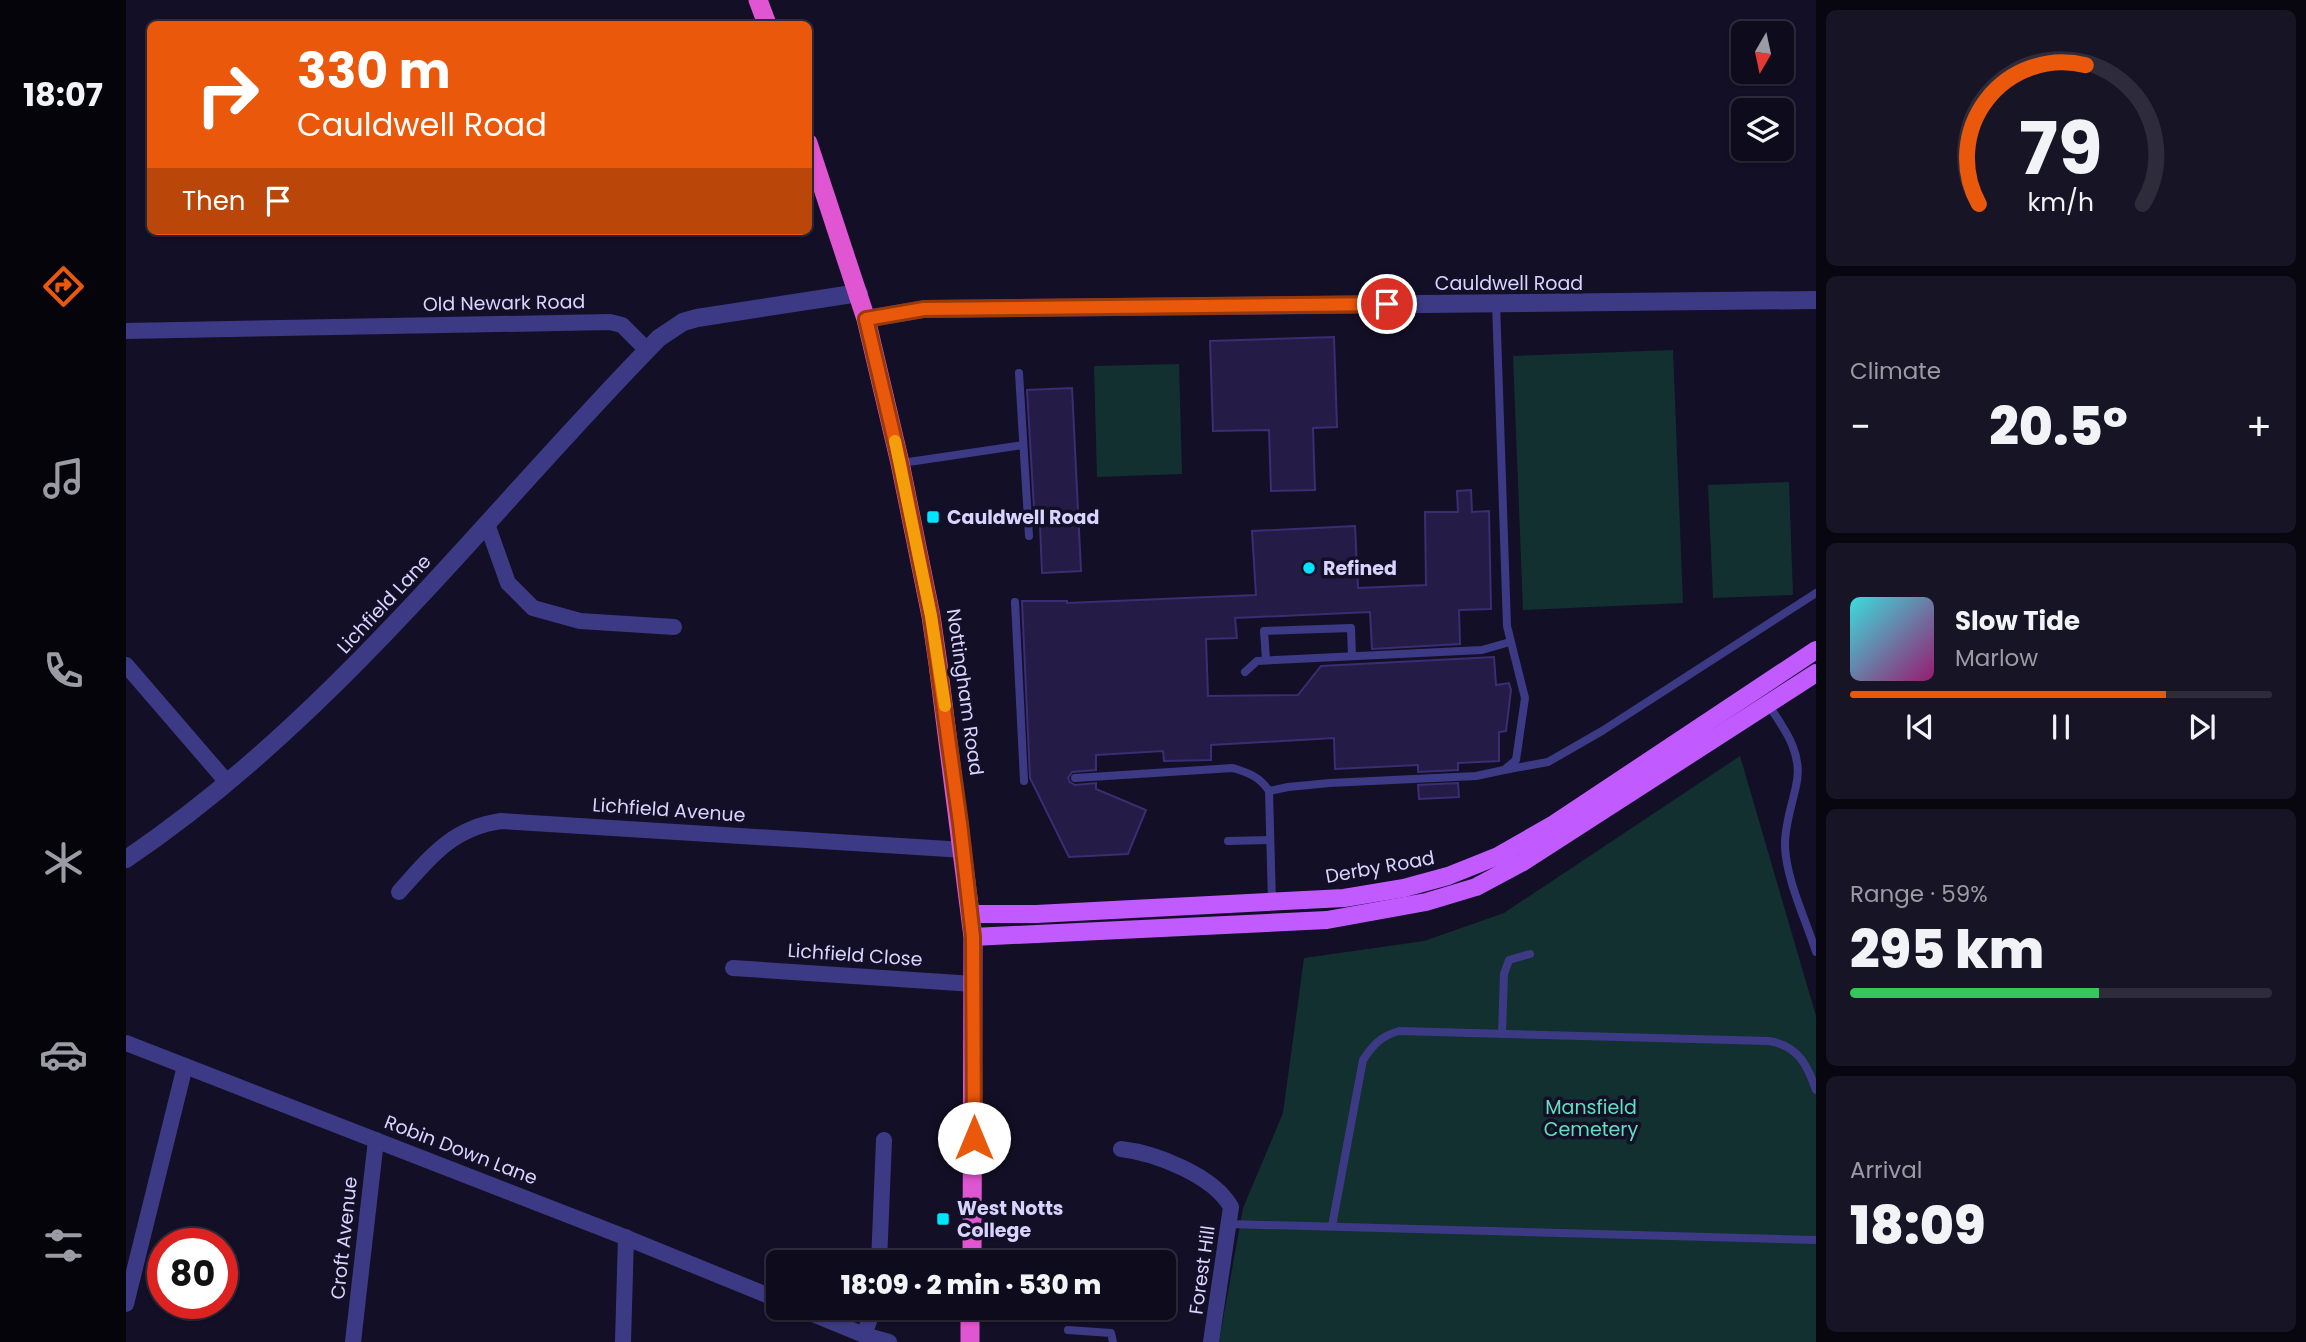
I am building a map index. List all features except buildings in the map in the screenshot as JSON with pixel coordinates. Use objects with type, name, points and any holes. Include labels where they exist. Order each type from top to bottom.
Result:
[{"type":"highway","points":[[758,0],[765,21]]},
{"type":"highway","name":"Nottingham Road","points":[[812,155],[866,319],[900,463],[931,616],[964,850],[973,937],[972,1250]]},
{"type":"highway","points":[[970,1320],[970,1342]]},
{"type":"main road","name":"Derby Road","points":[[971,914],[1036,914],[1344,898],[1404,888],[1448,876],[1498,856],[1554,824],[1816,650]]},
{"type":"main road","points":[[973,937],[1327,920],[1426,902],[1476,887],[1523,862],[1816,673]]},
{"type":"street","points":[[646,350],[670,329],[697,318],[859,293]]},
{"type":"street","name":"Cauldwell Road","points":[[866,319],[924,309],[1816,300]]},
{"type":"street","name":"Old Newark Road","points":[[126,331],[610,322],[622,325],[646,350]]},
{"type":"street","name":"Lichfield Lane","points":[[126,859],[226,781],[372,649],[646,350]]},
{"type":"street","points":[[487,524],[508,583],[533,608],[580,621],[674,627]]},
{"type":"street","points":[[126,665],[226,781]]},
{"type":"street","name":"Lichfield Avenue","points":[[399,892],[450,839],[478,825],[501,821],[964,850]]},
{"type":"street","name":"Lichfield Close","points":[[733,968],[974,984]]},
{"type":"street","name":"Robin Down Lane","points":[[126,1043],[626,1237],[766,1295]]},
{"type":"street","points":[[127,1294],[185,1066]]},
{"type":"street","name":"Croft Avenue","points":[[353,1342],[376,1140]]},
{"type":"street","points":[[879,1250],[884,1140]]},
{"type":"street","name":"Forest Hill","points":[[1121,1150],[1146,1152],[1208,1182],[1223,1193],[1231,1207],[1211,1342]]},
{"type":"street","points":[[623,1342],[626,1237]]},
{"type":"street","points":[[828,1320],[889,1342]]},
{"type":"street","points":[[864,1335],[869,1320]]},
{"type":"lane","points":[[1496,303],[1507,626],[1525,698],[1516,760],[1504,770]]},
{"type":"lane","points":[[1019,373],[1029,536]]},
{"type":"lane","points":[[900,463],[1023,445]]},
{"type":"lane","points":[[1269,791],[1288,787],[1476,776],[1548,762],[1602,731],[1816,593]]},
{"type":"lane","points":[[1015,602],[1024,781]]},
{"type":"lane","points":[[1266,660],[1264,631],[1351,628],[1352,656]]},
{"type":"lane","points":[[1245,672],[1257,660],[1482,650],[1510,642]]},
{"type":"lane","points":[[1756,689],[1789,736],[1797,756],[1797,781],[1786,825],[1785,845],[1788,866],[1816,952]]},
{"type":"lane","points":[[1075,778],[1233,768],[1249,772],[1262,780],[1269,791],[1272,902]]},
{"type":"lane","points":[[1228,841],[1270,839]]},
{"type":"lane","points":[[1502,1034],[1506,967],[1509,960],[1530,954]]},
{"type":"lane","points":[[1332,1226],[1363,1060],[1376,1042],[1387,1034],[1399,1031],[1782,1043],[1802,1058],[1816,1090]]},
{"type":"lane","points":[[1230,1224],[1816,1240]]},
{"type":"lane","points":[[1068,1330],[1111,1333],[1113,1342]]},
{"type":"green space","points":[[1673,350],[1683,603],[1523,610],[1513,356]]},
{"type":"green space","points":[[1179,364],[1182,474],[1097,477],[1094,366]]},
{"type":"green space","points":[[1789,482],[1793,595],[1713,598],[1708,485]]},
{"type":"green space","name":"Mansfield Cemetery","points":[[1740,756],[1816,1016],[1816,1342],[1219,1342],[1243,1208],[1283,1113],[1304,958],[1424,941],[1504,913]]},
{"type":"slow traffic","points":[[895,441],[931,616],[945,706]]},
{"type":"place","name":"Cauldwell Road","points":[[933,517]]},
{"type":"place","name":"Refined","points":[[1309,568]]},
{"type":"place","name":"West Notts College","points":[[943,1219]]},
{"type":"route","points":[[974,1138],[973,937],[946,716],[931,616],[900,463],[866,319],[924,309],[1387,304]]}]
